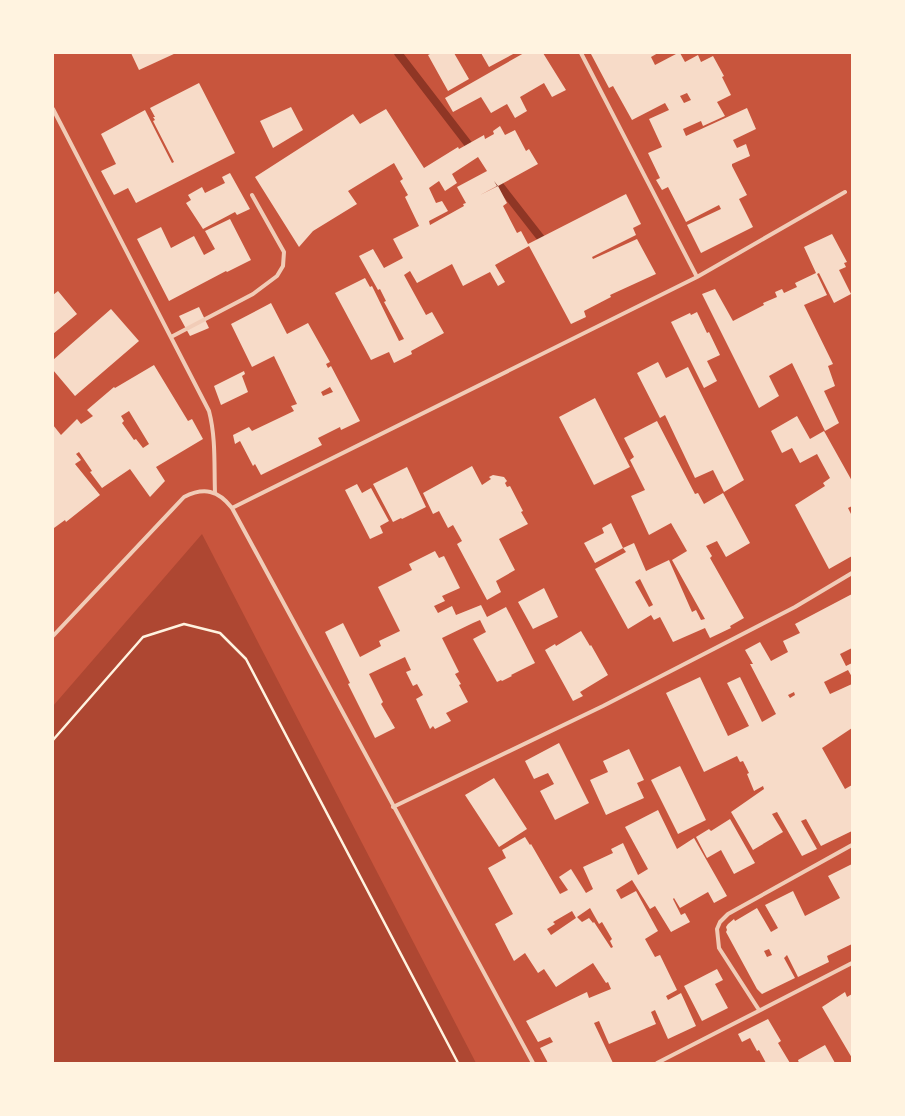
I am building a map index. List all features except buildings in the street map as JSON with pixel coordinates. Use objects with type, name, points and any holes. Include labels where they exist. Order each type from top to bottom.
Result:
[{"type":"street","points":[[581,53],[697,277]]},
{"type":"street","points":[[53,109],[209,411],[213,425],[214,437],[214,493]]},
{"type":"street","points":[[232,508],[697,277],[845,192]]},
{"type":"street","points":[[171,336],[254,294],[277,276],[283,266],[284,252],[252,195]]},
{"type":"street","points":[[53,636],[184,497],[194,492],[204,491],[214,493],[225,498],[232,508],[533,1063]]},
{"type":"street","points":[[393,807],[610,703],[795,607],[852,573]]},
{"type":"street","points":[[759,1010],[719,948],[717,929],[720,922],[734,911],[852,846]]},
{"type":"street","points":[[657,1063],[852,963]]},
{"type":"path","points":[[53,740],[143,637],[184,624],[220,633],[246,659],[458,1063]]},
{"type":"shaded area","points":[[202,534],[476,1063],[53,1063],[53,706]]},
{"type":"waterway","points":[[398,53],[475,153]]},
{"type":"waterway","points":[[494,178],[547,246]]}]
